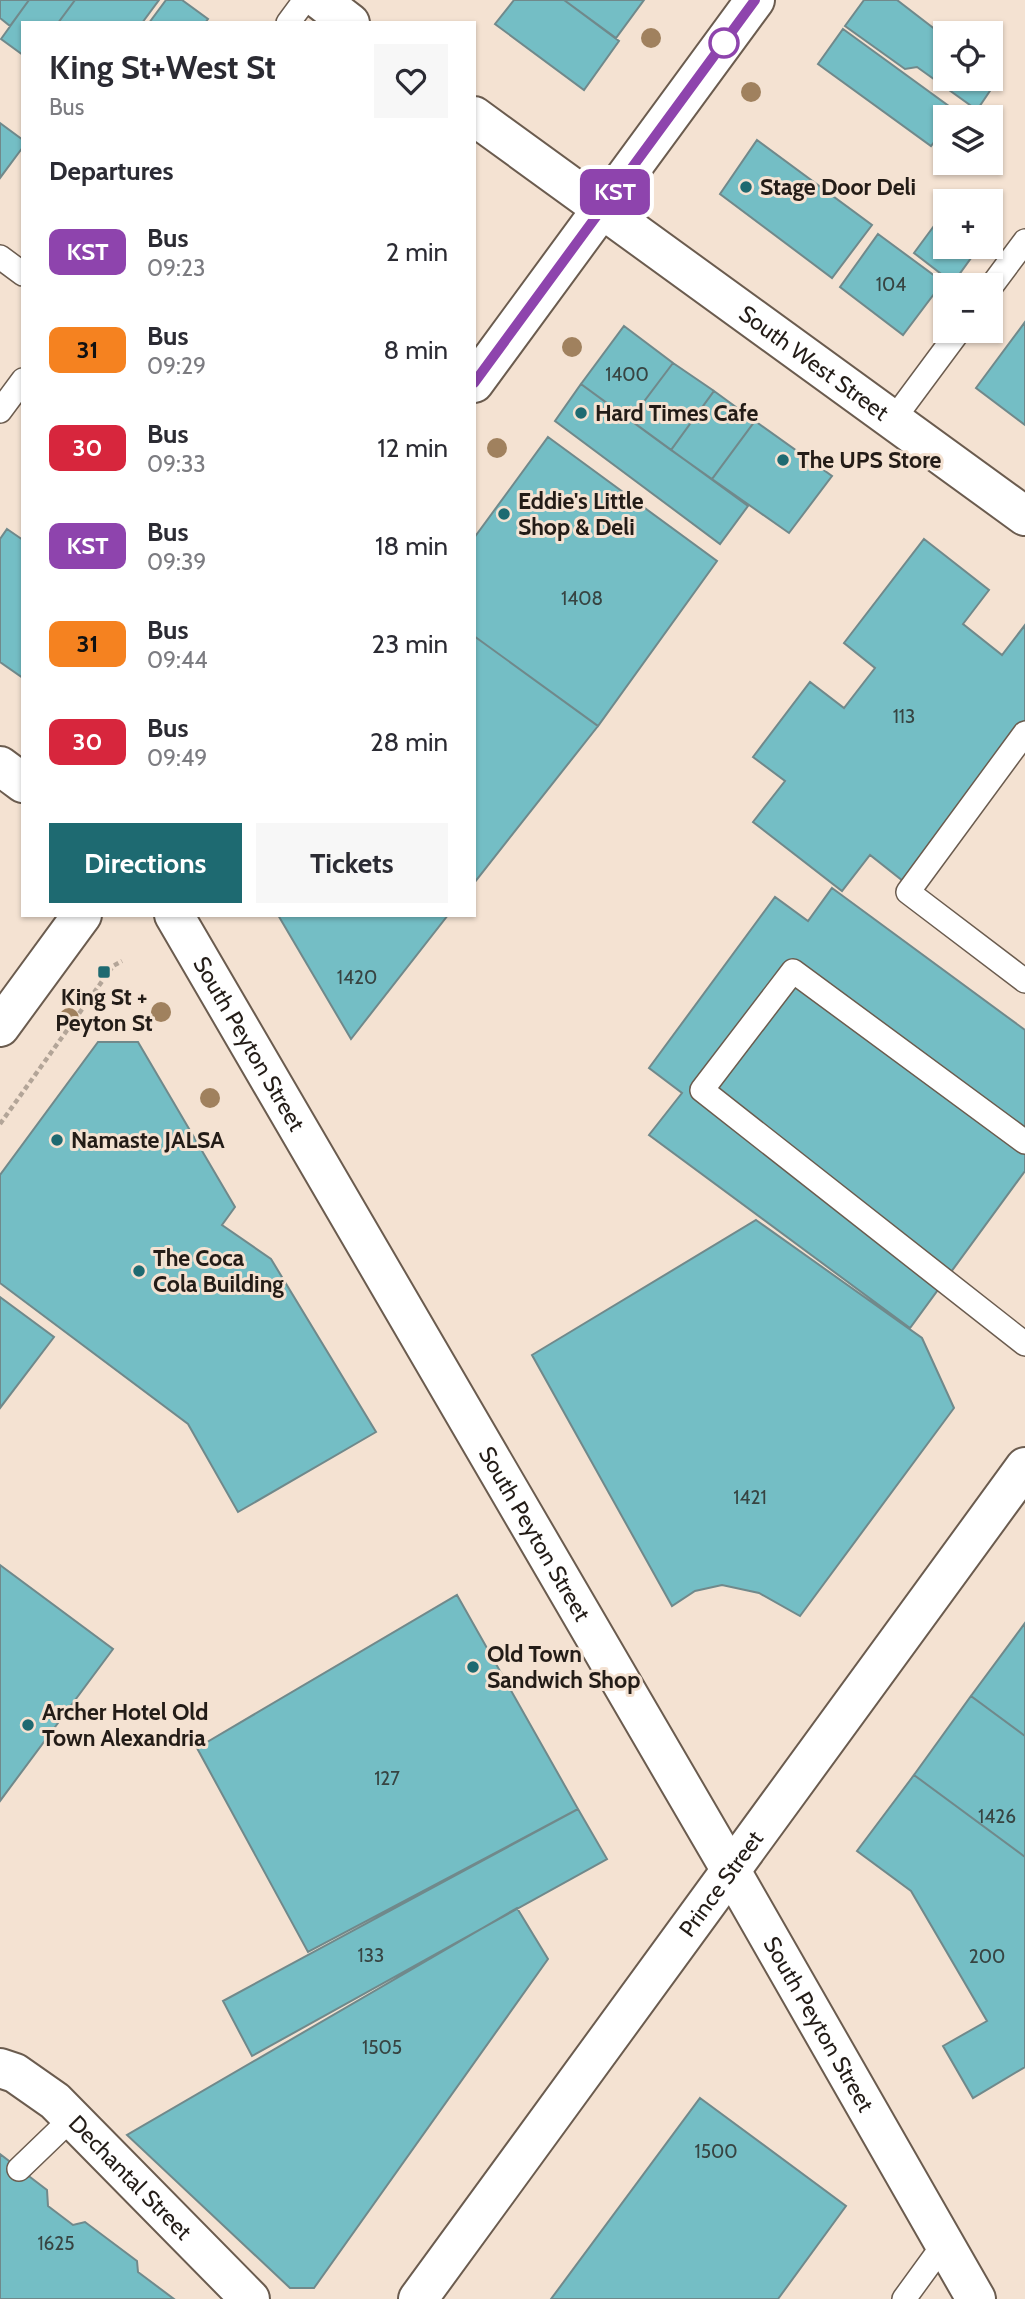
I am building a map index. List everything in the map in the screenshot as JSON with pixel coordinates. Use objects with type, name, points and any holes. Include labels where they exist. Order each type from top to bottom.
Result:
[{"type":"street","points":[[320,0],[347,21]]},
{"type":"street","points":[[476,380],[755,0]]},
{"type":"street","name":"South West Street","points":[[476,117],[601,211],[1025,516]]},
{"type":"street","points":[[0,766],[21,782]]},
{"type":"street","points":[[0,1027],[81,917]]},
{"type":"street","name":"South Peyton Street","points":[[175,917],[730,1868],[976,2299]]},
{"type":"street","name":"Prince Street","points":[[418,2299],[1025,1467]]},
{"type":"street","name":"Dechantal Street","points":[[0,2068],[34,2084],[72,2118],[250,2299]]},
{"type":"lane","points":[[289,21],[304,0]]},
{"type":"lane","points":[[1001,273],[1025,241]]},
{"type":"lane","points":[[0,257],[21,273]]},
{"type":"lane","points":[[893,420],[950,343]]},
{"type":"lane","points":[[0,411],[21,383]]},
{"type":"lane","points":[[1025,733],[908,892],[1025,981]]},
{"type":"lane","points":[[1025,1142],[793,971],[702,1090],[1025,1344]]},
{"type":"lane","points":[[19,2169],[72,2118]]},
{"type":"lane","points":[[904,2299],[944,2244]]},
{"type":"path","points":[[0,1124],[113,966],[122,961]]},
{"type":"building","points":[[0,0],[29,0],[10,26],[0,18]]},
{"type":"building","points":[[29,0],[75,0],[59,21],[21,21],[21,54],[1,39]]},
{"type":"building","points":[[75,0],[159,0],[143,21],[59,21]]},
{"type":"building","points":[[166,0],[182,0],[208,19],[206,21],[150,21]]},
{"type":"building","points":[[514,0],[564,0],[619,41],[584,90],[495,24]]},
{"type":"building","points":[[564,0],[644,0],[616,38]]},
{"type":"building","points":[[864,0],[897,0],[933,28],[933,78],[917,67],[905,69],[845,26]]},
{"type":"building","points":[[843,29],[947,105],[933,105],[933,143],[931,146],[818,64]]},
{"type":"building","points":[[950,91],[990,91],[980,105],[970,105]]},
{"type":"building","points":[[0,123],[21,139],[21,150],[0,178]]},
{"type":"building","points":[[757,140],[872,225],[832,278],[720,194]]},
{"type":"building","points":[[933,227],[933,259],[970,259],[960,273],[940,273],[914,253]]},
{"type":"building","points":[[878,234],[933,275],[933,295],[903,335],[840,287]]},
{"type":"building","points":[[1025,322],[1025,425],[976,388]]},
{"type":"building","points":[[624,326],[673,363],[630,420],[581,384]]},
{"type":"building","points":[[673,363],[714,391],[671,450],[630,420]]},
{"type":"building","points":[[581,384],[748,506],[720,544],[555,421]]},
{"type":"building","points":[[714,391],[755,421],[712,479],[671,450]]},
{"type":"building","points":[[755,421],[832,476],[789,533],[712,479]]},
{"type":"building","points":[[548,437],[717,561],[598,726],[476,637],[476,535]]},
{"type":"building","points":[[7,529],[21,539],[21,677],[0,662],[0,539]]},
{"type":"building","points":[[924,539],[989,590],[963,624],[1002,655],[1025,625],[1025,724],[903,881],[870,855],[842,891],[753,822],[785,781],[753,757],[810,682],[844,708],[875,668],[844,643]]},
{"type":"building","points":[[476,637],[598,726],[476,880]]},
{"type":"building","points":[[832,888],[1025,1030],[1025,1171],[910,1328],[649,1135],[682,1093],[649,1068],[775,897],[808,921]]},
{"type":"building","points":[[279,917],[446,917],[351,1039]]},
{"type":"building","name":"The Coca Cola Building","points":[[98,1042],[138,1042],[235,1207],[222,1225],[271,1259],[376,1432],[238,1512],[188,1424],[0,1283],[0,1175]]},
{"type":"building","points":[[756,1220],[922,1338],[954,1408],[800,1616],[759,1593],[722,1585],[695,1591],[672,1606],[532,1355]]},
{"type":"building","points":[[0,1297],[54,1337],[0,1408]]},
{"type":"building","name":"Archer Hotel Old Town Alexandria","points":[[0,1565],[113,1649],[0,1801]]},
{"type":"building","points":[[457,1595],[578,1809],[308,1952],[197,1748]]},
{"type":"building","points":[[1025,1623],[1025,1736],[971,1696]]},
{"type":"building","points":[[971,1696],[1025,1736],[1025,1857],[914,1775]]},
{"type":"building","points":[[914,1775],[1025,1857],[1025,2067],[973,2098],[943,2046],[987,2021],[911,1891],[857,1851]]},
{"type":"building","points":[[578,1809],[607,1859],[252,2056],[223,2001]]},
{"type":"building","points":[[517,1908],[548,1959],[314,2288],[290,2288],[127,2135]]},
{"type":"building","points":[[700,2098],[846,2206],[778,2299],[551,2299]]},
{"type":"building","points":[[0,2154],[47,2190],[48,2206],[73,2225],[85,2222],[137,2261],[138,2272],[174,2299],[0,2299]]},
{"type":"bus line","name":"KST","points":[[476,380],[755,0]]},
{"type":"place","name":"Stage Door Deli","points":[[746,187]]},
{"type":"place","name":"Hard Times Cafe","points":[[581,413]]},
{"type":"place","name":"The UPS Store","points":[[783,460]]},
{"type":"place","name":"Eddie's Little Shop & Deli","points":[[504,514]]},
{"type":"place","name":"King St + Peyton St","points":[[104,972]]},
{"type":"place","name":"Namaste JALSA","points":[[57,1140]]},
{"type":"place","name":"The Coca Cola Building","points":[[139,1271]]},
{"type":"place","name":"Old Town Sandwich Shop","points":[[473,1667]]},
{"type":"place","name":"Archer Hotel Old Town Alexandria","points":[[28,1725]]}]
